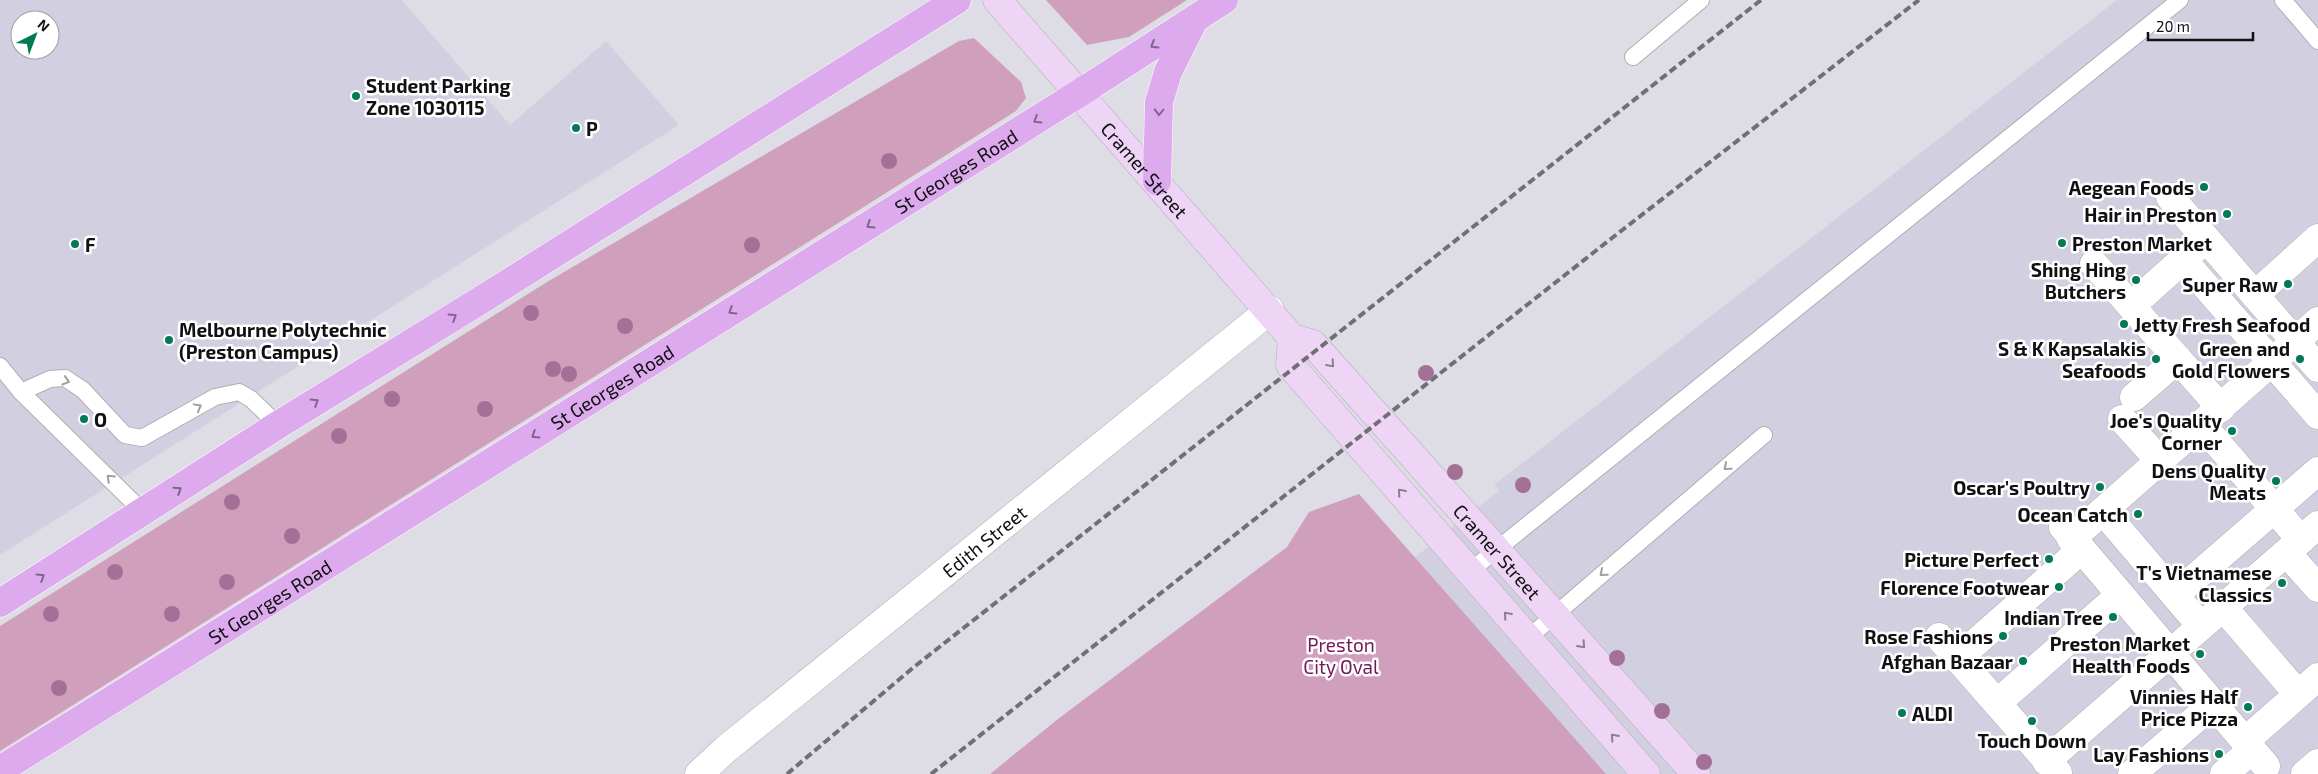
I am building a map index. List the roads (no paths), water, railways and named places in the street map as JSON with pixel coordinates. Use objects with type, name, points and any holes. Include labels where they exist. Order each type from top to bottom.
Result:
[{"type":"main road","points":[[0,603],[144,513],[278,425],[481,300],[957,0]]},
{"type":"main road","name":"St Georges Road","points":[[0,770],[1078,94],[1224,0]]},
{"type":"main road","points":[[1157,181],[1160,102],[1168,72],[1195,19]]},
{"type":"street","name":"Cramer Street","points":[[997,0],[1270,310],[1292,338],[1313,344],[1696,774]]},
{"type":"street","points":[[2170,197],[2318,368]]},
{"type":"street","points":[[2255,295],[2318,238]]},
{"type":"street","points":[[2131,306],[2207,239]]},
{"type":"street","points":[[2183,260],[2318,415]]},
{"type":"street","points":[[2094,264],[2178,359],[2211,416],[2274,509],[2302,539],[2318,588]]},
{"type":"street","name":"Edith Street","points":[[698,774],[1270,310]]},
{"type":"street","points":[[1957,659],[2072,539],[2318,321]]},
{"type":"street","name":"Cramer Street","points":[[1292,338],[1290,365],[1646,774]]},
{"type":"street","points":[[2160,461],[2128,408],[2178,359]]},
{"type":"street","points":[[2175,594],[2318,471]]},
{"type":"street","points":[[2103,511],[2201,626]]},
{"type":"street","points":[[2072,539],[2254,752]]},
{"type":"street","points":[[1938,637],[2052,767],[2170,654],[2302,539]]},
{"type":"street","points":[[1997,704],[2120,595]]},
{"type":"street","points":[[2223,607],[2308,686],[2254,752],[2224,774]]},
{"type":"street","points":[[2132,774],[2213,704]]},
{"type":"street","points":[[2305,774],[2318,763]]},
{"type":"lane","points":[[1633,57],[1701,0]]},
{"type":"lane","points":[[1470,571],[2180,0]]},
{"type":"lane","points":[[2283,0],[2318,40]]},
{"type":"lane","points":[[0,366],[21,392],[144,513]]},
{"type":"lane","points":[[21,392],[50,379],[65,378],[83,390],[125,435],[142,438],[215,397],[239,392],[250,399],[278,425]]},
{"type":"lane","points":[[1528,638],[1764,435]]},
{"type":"railway","points":[[787,774],[914,667],[1761,0]]},
{"type":"railway","points":[[931,774],[1612,238],[1919,0]]},
{"type":"place","name":"Student Parking Zone 1030115","points":[[356,96]]},
{"type":"place","name":"P","points":[[576,128]]},
{"type":"place","name":"Aegean Foods","points":[[2204,187]]},
{"type":"place","name":"Hair in Preston","points":[[2227,214]]},
{"type":"place","name":"Preston Market","points":[[2062,243]]},
{"type":"place","name":"F","points":[[75,244]]},
{"type":"place","name":"Shing Hing Butchers","points":[[2136,280]]},
{"type":"place","name":"Super Raw","points":[[2288,284]]},
{"type":"place","name":"Jetty Fresh Seafood","points":[[2124,324]]},
{"type":"place","name":"Melbourne Polytechnic (Preston Campus)","points":[[169,340]]},
{"type":"place","name":"S & K Kapsalakis Seafoods","points":[[2156,359]]},
{"type":"place","name":"Green and Gold Flowers","points":[[2300,359]]},
{"type":"place","name":"O","points":[[84,419]]},
{"type":"place","name":"Joe's Quality Corner","points":[[2232,431]]},
{"type":"place","name":"Dens Quality Meats","points":[[2276,481]]},
{"type":"place","name":"Oscar's Poultry","points":[[2100,487]]},
{"type":"place","name":"Ocean Catch","points":[[2138,514]]},
{"type":"place","name":"Picture Perfect","points":[[2049,559]]},
{"type":"place","name":"T's Vietnamese Classics","points":[[2282,583]]},
{"type":"place","name":"Florence Footwear","points":[[2059,587]]},
{"type":"place","name":"Indian Tree","points":[[2113,617]]},
{"type":"place","name":"Rose Fashions","points":[[2003,636]]},
{"type":"place","name":"Preston Market Health Foods","points":[[2200,654]]},
{"type":"place","name":"Afghan Bazaar","points":[[2023,661]]},
{"type":"place","name":"Vinnies Half Price Pizza","points":[[2248,707]]},
{"type":"place","name":"ALDI","points":[[1902,713]]},
{"type":"place","name":"Touch Down","points":[[2032,721]]},
{"type":"place","name":"Lay Fashions","points":[[2219,754]]},
{"type":"park label","name":"Preston City Oval","points":[[1341,655]]}]
